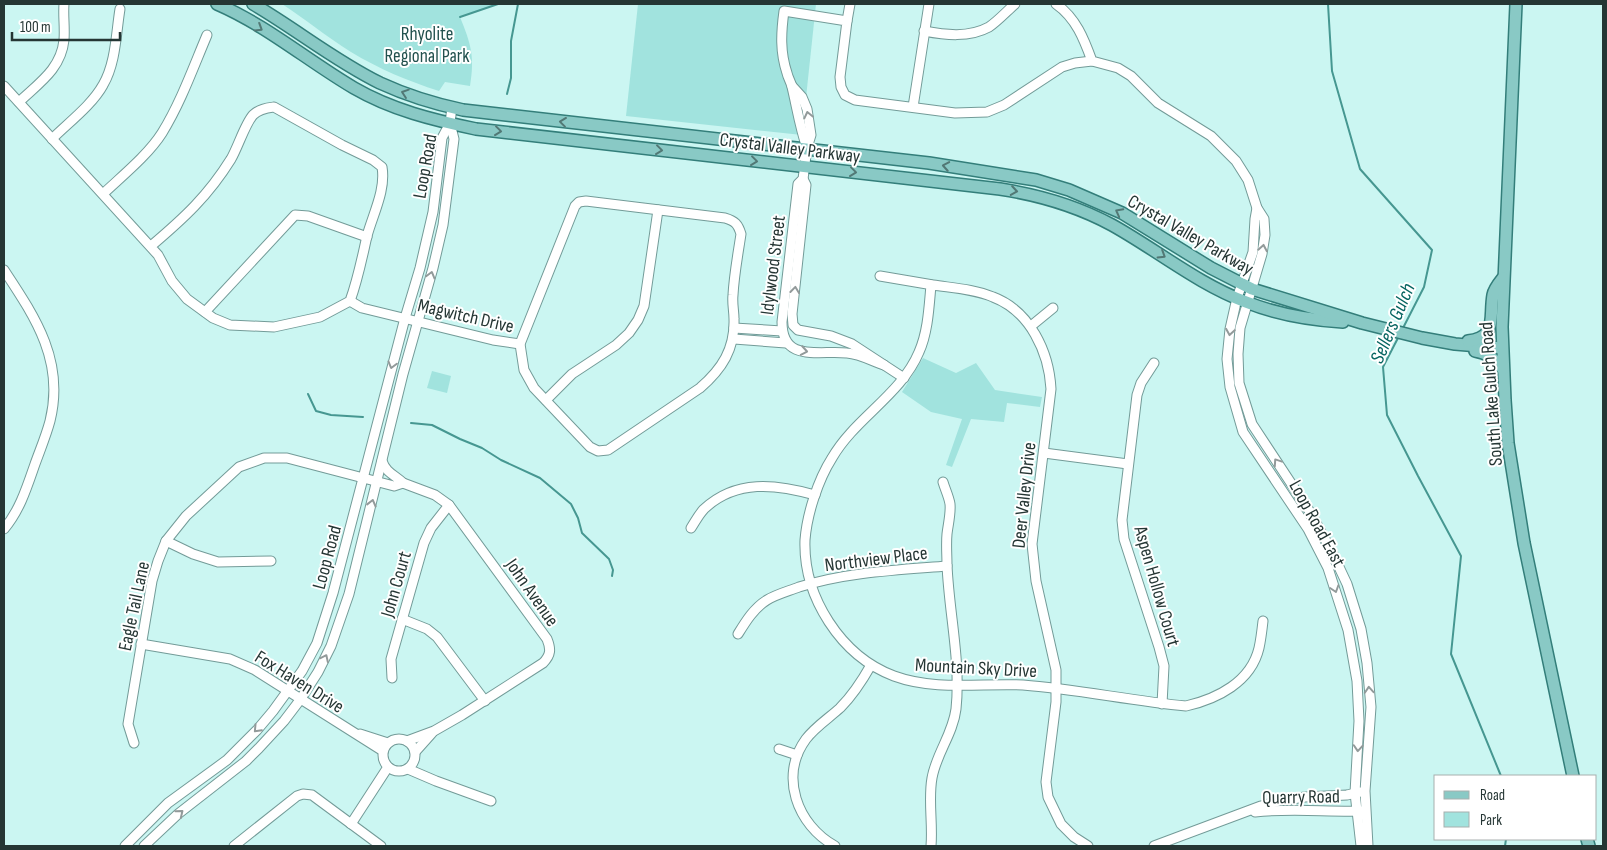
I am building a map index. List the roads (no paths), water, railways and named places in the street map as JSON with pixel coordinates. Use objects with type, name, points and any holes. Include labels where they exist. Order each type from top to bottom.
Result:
[{"type":"main road","name":"Crystal Valley Parkway","points":[[217,4],[254,24],[362,92],[406,111],[476,128],[804,173],[1000,189],[1056,201],[1077,208],[1110,224],[1204,281],[1242,301],[1301,316],[1362,323]]},
{"type":"main road","name":"Crystal Valley Parkway","points":[[254,4],[366,76],[397,90],[452,107],[929,163],[1027,179],[1061,187],[1122,213],[1211,268],[1247,287],[1362,323],[1422,338],[1455,344],[1502,348]]},
{"type":"main road","name":"South Lake Gulch Road","points":[[1516,4],[1502,348],[1508,443],[1524,543],[1573,775]]},
{"type":"main road","points":[[1455,344],[1479,340],[1486,335],[1490,328],[1493,292],[1504,276]]},
{"type":"main road","points":[[1455,344],[1462,350],[1486,354],[1492,357],[1503,369]]},
{"type":"street","points":[[18,102],[48,75],[58,62],[64,42],[64,4]]},
{"type":"street","points":[[850,4],[840,77],[841,87],[845,95],[854,100],[955,113],[987,112],[1004,105],[1062,67],[1092,61],[1080,31],[1071,18],[1056,4]]},
{"type":"street","points":[[913,107],[929,4]]},
{"type":"street","points":[[924,31],[950,35],[972,33],[988,27],[1015,4]]},
{"type":"street","points":[[52,139],[86,107],[103,85],[112,61],[120,9]]},
{"type":"street","name":"Idylwood Street","points":[[847,21],[784,11],[781,33],[782,55],[792,86],[802,97],[807,109],[811,135],[807,148],[804,173],[806,185],[792,314],[793,324],[798,330],[842,339],[863,350],[904,378]]},
{"type":"street","points":[[103,194],[138,161],[161,134],[185,87],[207,35]]},
{"type":"street","name":"Loop Road East","points":[[1092,61],[1118,68],[1131,76],[1158,103],[1211,136],[1236,161],[1248,180],[1257,208],[1264,219],[1265,235],[1262,254],[1230,329],[1228,366],[1230,387],[1243,432],[1308,529],[1328,568],[1348,630],[1357,681],[1360,720],[1354,793],[1368,846]]},
{"type":"street","points":[[4,86],[158,254],[172,280],[187,299],[213,318],[230,325],[274,328],[320,316],[350,300],[356,285],[367,236],[384,178],[382,167],[373,160],[274,107],[264,108],[253,114],[231,158],[209,191],[190,212],[151,246]]},
{"type":"street","points":[[450,123],[452,107]]},
{"type":"street","name":"Loop Road","points":[[125,846],[168,803],[227,760],[257,730],[302,671],[317,643],[333,593],[404,318],[420,268],[433,212],[442,138],[450,123]]},
{"type":"street","name":"Loop Road","points":[[144,846],[178,814],[246,761],[284,721],[318,672],[340,621],[403,374],[433,268],[442,225],[454,139],[450,123]]},
{"type":"street","name":"Idylwood Street","points":[[804,173],[798,184],[782,331],[786,343],[801,351],[856,354],[884,365]]},
{"type":"street","points":[[586,201],[733,220],[739,226],[741,234],[732,297],[734,328],[734,339],[725,360],[712,378],[608,450],[598,451],[590,447],[534,388],[524,370],[520,344],[575,206],[579,202],[586,201]]},
{"type":"street","points":[[546,400],[572,374],[616,345],[630,333],[638,320],[644,306],[658,210]]},
{"type":"street","points":[[205,312],[295,216],[308,216],[367,236]]},
{"type":"street","points":[[4,270],[32,313],[43,335],[54,377],[50,420],[22,501],[4,529]]},
{"type":"street","name":"Deer Valley Drive","points":[[880,276],[972,290],[995,297],[1011,307],[1031,326],[1042,345],[1050,374],[1051,389],[1032,554],[1036,581],[1056,670],[1056,689],[1046,782],[1048,797],[1060,824],[1074,837],[1088,846]]},
{"type":"street","name":"Mountain Sky Drive","points":[[932,285],[928,320],[920,352],[904,378],[842,442],[830,460],[815,494],[807,523],[805,542],[806,562],[812,583],[824,616],[842,640],[871,665],[914,682],[958,685],[1022,685],[1186,706],[1219,696],[1245,675],[1259,649],[1263,621]]},
{"type":"street","name":"Magwitch Drive","points":[[350,300],[362,308],[493,340],[520,344]]},
{"type":"street","name":"Loop Road East","points":[[1242,301],[1238,354],[1239,383],[1245,406],[1252,424],[1310,512],[1332,552],[1347,584],[1361,629],[1367,663],[1371,707],[1365,791],[1360,811],[1361,846]]},
{"type":"street","points":[[1031,326],[1053,308]]},
{"type":"street","points":[[734,328],[782,331]]},
{"type":"street","points":[[734,339],[786,343]]},
{"type":"street","name":"Aspen Hollow Court","points":[[1154,363],[1141,383],[1137,394],[1122,520],[1124,539],[1164,666],[1162,704]]},
{"type":"street","points":[[1044,452],[1128,464]]},
{"type":"street","name":"Eagle Tail Lane","points":[[134,744],[128,724],[152,581],[166,540],[186,516],[239,467],[264,458],[287,458],[377,482]]},
{"type":"street","name":"John Avenue","points":[[382,461],[388,473],[397,477],[403,484],[435,495],[449,505],[547,639],[550,648],[549,656],[543,663],[434,731],[407,741]]},
{"type":"street","name":"John Avenue","points":[[377,482],[394,486],[403,484]]},
{"type":"street","points":[[931,846],[933,829],[930,810],[932,778],[937,759],[951,730],[956,712],[958,685],[956,645],[947,566],[950,504],[943,482]]},
{"type":"street","points":[[691,528],[703,510],[722,496],[743,489],[764,485],[787,487],[815,494]]},
{"type":"street","name":"John Court","points":[[392,678],[391,660],[427,534],[437,518],[449,505]]},
{"type":"street","points":[[166,540],[193,554],[218,562],[271,561]]},
{"type":"street","name":"Northview Place","points":[[738,634],[750,614],[766,600],[812,583],[859,574],[947,566]]},
{"type":"street","points":[[402,619],[427,629],[437,637],[484,701]]},
{"type":"street","name":"Fox Haven Drive","points":[[141,644],[230,659],[255,670],[383,752]]},
{"type":"street","points":[[834,846],[822,839],[810,827],[801,813],[795,797],[794,781],[797,755],[806,739],[855,692],[871,665]]},
{"type":"street","name":"John Avenue","points":[[415,752],[434,731]]},
{"type":"street","name":"Fox Haven Drive","points":[[352,732],[388,743]]},
{"type":"street","points":[[411,766],[415,752],[414,748],[407,741],[400,738],[388,743],[383,752],[388,767],[398,771],[411,766],[449,786],[490,800]]},
{"type":"street","points":[[779,749],[797,755]]},
{"type":"street","points":[[351,824],[388,767]]},
{"type":"street","name":"Quarry Road","points":[[1243,814],[1260,806],[1279,801],[1305,797],[1347,795],[1365,791]]},
{"type":"street","points":[[236,846],[297,796],[304,794],[312,795],[381,846]]},
{"type":"street","name":"Quarry Road","points":[[1243,814],[1270,810],[1360,811]]},
{"type":"street","points":[[1154,846],[1243,814]]},
{"type":"waterway","points":[[460,17],[498,4]]},
{"type":"waterway","points":[[507,94],[511,78],[511,41],[518,4]]},
{"type":"waterway","name":"Sellers Gulch","points":[[1328,4],[1332,71],[1360,169],[1432,250],[1424,287],[1402,330]]},
{"type":"waterway","name":"Sellers Gulch","points":[[1399,336],[1383,367],[1387,415],[1461,556],[1451,654],[1501,775]]},
{"type":"waterway","points":[[308,394],[316,411],[331,415],[363,417]]},
{"type":"waterway","points":[[411,423],[432,425],[540,478],[571,504],[578,518],[582,533],[609,559],[613,570],[612,576]]},
{"type":"waterway","name":"Sellers Gulch","points":[[1505,846],[1506,840]]},
{"type":"park label","name":"Rhyolite Regional Park","points":[[427,44]]}]
